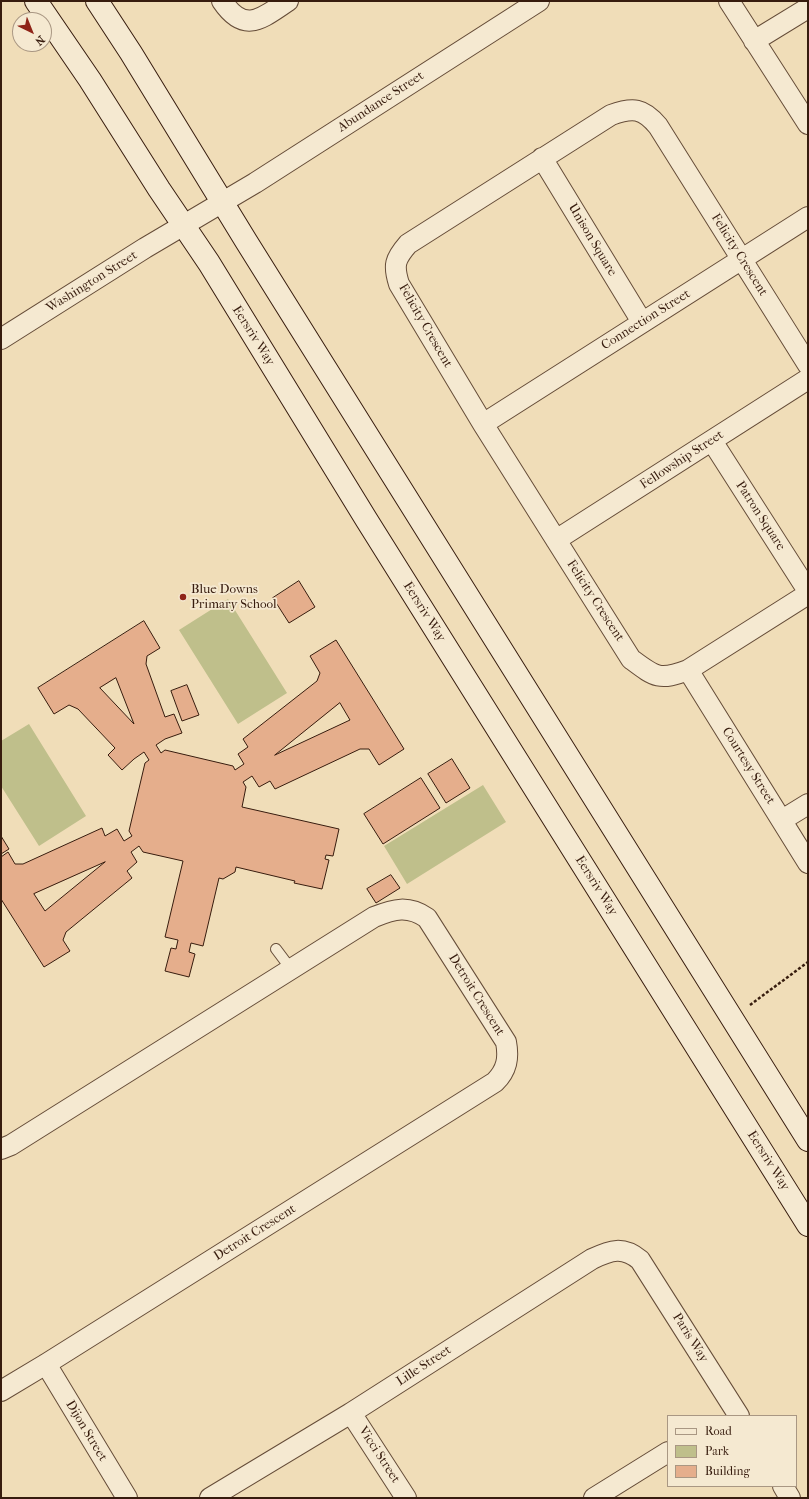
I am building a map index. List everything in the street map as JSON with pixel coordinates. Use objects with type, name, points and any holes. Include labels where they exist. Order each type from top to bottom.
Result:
[{"type":"main road","name":"Eersriv Way","points":[[36,1],[90,80],[209,264],[366,519],[808,1225]]},
{"type":"main road","points":[[97,1],[223,202],[262,268],[808,1140]]},
{"type":"street","points":[[222,1],[235,17],[246,20],[260,18],[288,1]]},
{"type":"street","name":"Abundance Street","points":[[183,226],[255,183],[539,1]]},
{"type":"street","points":[[729,1],[808,124]]},
{"type":"street","points":[[754,41],[808,8]]},
{"type":"street","name":"Felicity Crescent","points":[[808,365],[658,126],[651,117],[642,112],[631,109],[611,115],[408,244],[396,261],[395,267],[399,284],[483,424],[631,659],[648,672],[661,677],[672,676],[688,670],[808,592]]},
{"type":"street","name":"Unison Square","points":[[542,158],[642,322]]},
{"type":"street","name":"Connection Street","points":[[483,424],[808,217]]},
{"type":"street","name":"Washington Street","points":[[1,339],[145,248],[183,226]]},
{"type":"street","name":"Fellowship Street","points":[[556,540],[808,379]]},
{"type":"street","name":"Patron Square","points":[[712,441],[808,592]]},
{"type":"street","name":"Courtesy Street","points":[[688,670],[808,862]]},
{"type":"street","points":[[782,820],[808,804]]},
{"type":"street","name":"Detroit Crescent","points":[[1,1149],[11,1145],[374,917],[393,910],[402,909],[420,913],[427,918],[506,1042],[508,1058],[504,1073],[495,1082],[46,1364],[1,1390]]},
{"type":"street","name":"Lille Street","points":[[210,1498],[351,1413],[592,1259],[611,1251],[627,1251],[640,1260]]},
{"type":"street","name":"Paris Way","points":[[640,1260],[734,1414]]},
{"type":"street","name":"Dijon Street","points":[[46,1364],[127,1498]]},
{"type":"street","name":"Vicci Street","points":[[351,1413],[406,1498]]},
{"type":"street","points":[[594,1498],[667,1453]]},
{"type":"street","points":[[784,1487],[790,1498]]},
{"type":"lane","points":[[276,949],[291,969]]},
{"type":"path","points":[[748,1006],[808,962]]},
{"type":"green space","points":[[228,599],[287,693],[238,724],[179,630]]},
{"type":"green space","points":[[29,724],[86,816],[39,846],[1,786],[1,741]]},
{"type":"green space","points":[[483,785],[506,822],[407,884],[384,846]]},
{"type":"building","points":[[299,581],[315,607],[289,623],[273,598]]},
{"type":"building","points":[[144,621],[160,648],[147,656],[146,664],[165,717],[174,714],[182,733],[165,739],[156,745],[161,753],[165,750],[233,766],[235,770],[244,764],[238,754],[248,747],[243,739],[317,681],[320,673],[310,656],[336,640],[404,749],[379,765],[369,749],[360,749],[275,789],[270,781],[259,787],[252,776],[243,782],[246,787],[242,807],[339,829],[333,856],[326,855],[325,859],[329,860],[322,889],[236,867],[235,872],[223,879],[219,878],[203,946],[191,943],[189,952],[195,954],[189,977],[165,971],[171,948],[176,949],[178,940],[165,937],[183,861],[143,852],[139,846],[131,852],[137,862],[127,871],[132,878],[66,932],[63,940],[70,951],[44,967],[1,899],[1,857],[8,852],[15,864],[23,864],[102,828],[105,836],[117,829],[124,841],[132,836],[129,831],[145,763],[149,760],[144,752],[122,770],[108,755],[115,748],[78,709],[69,705],[54,714],[38,688]],"holes":[[[116,678],[134,724],[100,688]],[[340,703],[350,720],[275,755]],[[105,862],[45,911],[34,894]]]},
{"type":"building","points":[[187,685],[199,715],[182,721],[171,691]]},
{"type":"building","points":[[452,759],[470,788],[446,803],[428,774]]},
{"type":"building","points":[[421,778],[440,808],[383,844],[364,814]]},
{"type":"building","points":[[1,836],[9,849],[1,854]]},
{"type":"building","points":[[391,875],[400,888],[376,903],[367,889]]},
{"type":"place","name":"Blue Downs Primary School","points":[[183,597]]}]
